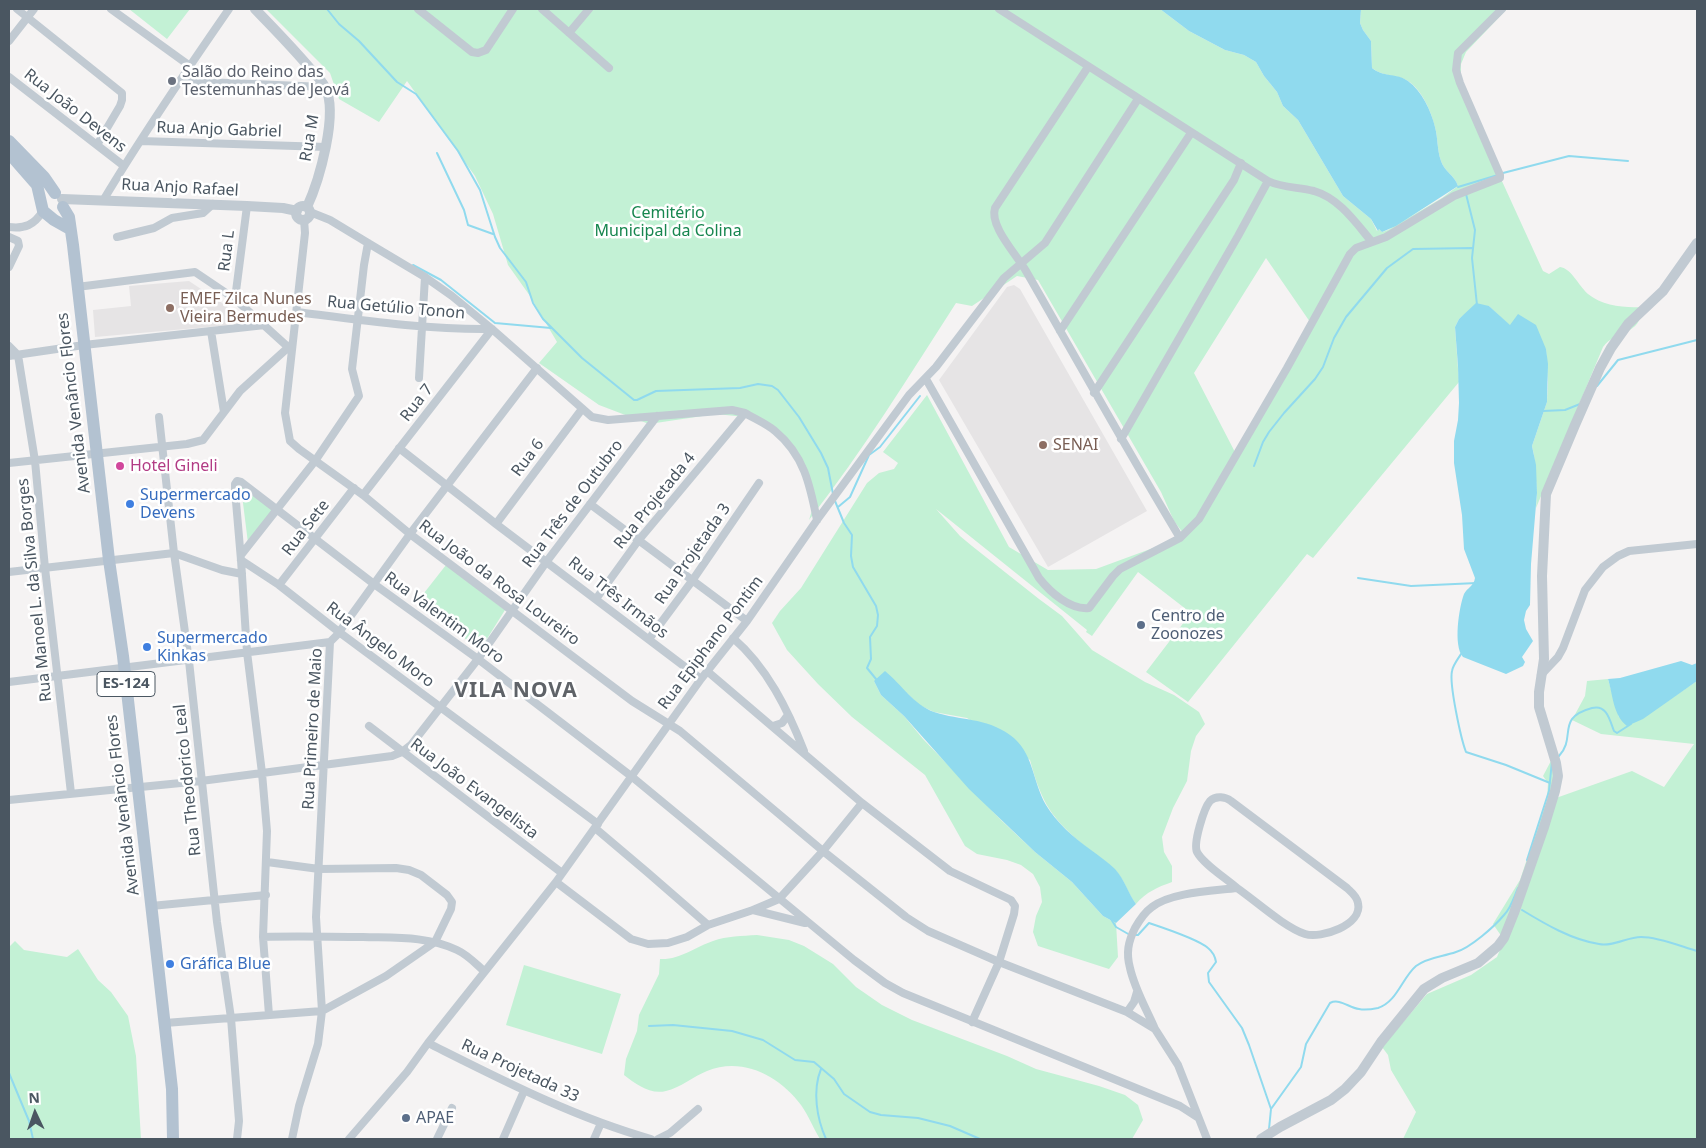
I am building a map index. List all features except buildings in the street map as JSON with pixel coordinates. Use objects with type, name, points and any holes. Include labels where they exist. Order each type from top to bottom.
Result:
[{"type":"main road","name":"Avenida Venâncio Flores","points":[[9,140],[50,184],[69,217],[165,1023],[173,1103],[173,1139]]},
{"type":"main road","points":[[9,153],[34,181],[38,188],[43,209],[51,216],[56,215],[60,200],[46,195],[43,209]]},
{"type":"main road","points":[[43,209],[70,228]]},
{"type":"street","points":[[17,9],[122,93],[122,100],[97,145]]},
{"type":"street","points":[[9,41],[34,9]]},
{"type":"street","points":[[111,9],[190,66]]},
{"type":"street","points":[[104,199],[180,80],[229,9]]},
{"type":"street","name":"Rua M","points":[[256,9],[325,87],[330,108],[326,147],[312,196],[305,212]]},
{"type":"street","points":[[418,9],[472,52],[478,53],[486,50],[513,9]]},
{"type":"street","points":[[542,9],[609,68]]},
{"type":"street","points":[[569,33],[589,9]]},
{"type":"street","points":[[999,9],[1268,181],[1279,186],[1308,190],[1328,196],[1337,203],[1372,242]]},
{"type":"street","points":[[926,379],[1039,578],[1052,592],[1075,606],[1088,608],[1120,569],[1180,538],[1199,518],[1287,368],[1350,254],[1356,248],[1386,237],[1454,196],[1500,178],[1456,70],[1458,54],[1502,9]]},
{"type":"street","points":[[1088,67],[995,208],[993,214],[998,228],[1021,262],[1094,393],[1180,538]]},
{"type":"street","name":"Rua João Devens","points":[[9,77],[124,166]]},
{"type":"street","points":[[180,80],[325,87]]},
{"type":"street","name":"Rua Epiphano Pontim","points":[[353,1138],[556,882],[701,678],[747,621],[817,520],[909,395],[936,368],[1004,278],[1045,243],[1138,99]]},
{"type":"street","points":[[1060,331],[1191,133]]},
{"type":"street","name":"Rua Anjo Gabriel","points":[[141,141],[326,147]]},
{"type":"street","points":[[1094,393],[1234,180],[1241,163]]},
{"type":"street","points":[[1121,439],[1268,181]]},
{"type":"street","name":"Rua Anjo Rafael","points":[[60,200],[104,199],[213,204],[283,208],[305,212],[330,220],[425,277],[492,329],[592,417],[602,420],[732,410],[745,413]]},
{"type":"street","points":[[117,237],[154,228],[172,218],[203,213],[213,204]]},
{"type":"street","name":"Rua L","points":[[235,299],[247,206]]},
{"type":"street","points":[[9,228],[27,227],[36,221],[43,209]]},
{"type":"street","name":"Rua João da Rosa Loureiro","points":[[305,212],[305,233],[297,312],[290,346],[285,413],[290,440],[299,449],[354,488],[410,534],[632,701],[693,741],[823,852],[906,917],[921,926],[999,962],[1127,1012],[1155,1029]]},
{"type":"street","points":[[9,267],[19,246],[19,242],[12,238]]},
{"type":"street","points":[[269,1015],[263,937],[267,831],[247,652],[241,558],[315,460],[359,396],[352,369],[368,243]]},
{"type":"street","points":[[1261,1139],[1332,1100],[1361,1072],[1424,989],[1442,978],[1478,963],[1498,946],[1504,938],[1544,827],[1558,776],[1556,763],[1539,707],[1544,659],[1542,576],[1546,494],[1600,368],[1611,348],[1628,324],[1663,291],[1697,244]]},
{"type":"street","points":[[9,464],[187,444],[203,440],[224,412],[257,375],[290,346],[235,299],[195,272],[77,287]]},
{"type":"street","points":[[419,378],[425,277]]},
{"type":"street","name":"Rua Getúlio Tonon","points":[[297,312],[421,325],[492,329]]},
{"type":"street","points":[[9,356],[84,345],[265,325]]},
{"type":"street","name":"Rua 7","points":[[363,495],[492,329]]},
{"type":"street","points":[[211,331],[224,412]]},
{"type":"street","points":[[9,346],[18,355]]},
{"type":"street","name":"Rua Manoel L. da Silva Borges","points":[[18,355],[35,461],[45,568],[71,793]]},
{"type":"street","name":"Rua Primeiro de Maio","points":[[292,1139],[299,1106],[318,1044],[322,1011],[317,936],[330,642],[447,484],[537,368]]},
{"type":"street","name":"Rua 6","points":[[496,524],[582,409]]},
{"type":"street","points":[[745,413],[774,430],[795,451],[802,463],[812,494],[817,520]]},
{"type":"street","name":"Rua Projetada 4","points":[[596,599],[638,541],[745,413]]},
{"type":"street","name":"Rua Três de Outubro","points":[[402,752],[411,744],[478,659],[547,561],[657,416]]},
{"type":"street","name":"Rua Theodorico Leal","points":[[159,417],[174,552],[189,661],[214,899],[231,1018],[239,1121],[237,1139]]},
{"type":"street","name":"Rua Três Irmãos","points":[[400,448],[496,524],[701,678]]},
{"type":"street","name":"Rua Valentim Moro","points":[[241,558],[235,490],[237,481],[242,482],[374,584],[478,659],[632,776],[808,924],[885,983],[903,993],[972,1022],[1180,1106],[1197,1117]]},
{"type":"street","name":"Rua Projetada 3","points":[[649,639],[692,581],[759,483]]},
{"type":"street","name":"Rua Sete","points":[[280,585],[354,488]]},
{"type":"street","points":[[590,504],[747,621]]},
{"type":"street","points":[[1541,676],[1551,666],[1563,648],[1585,590],[1603,567],[1618,556],[1630,552],[1697,544]]},
{"type":"street","points":[[9,572],[174,552],[208,566],[242,574]]},
{"type":"street","name":"Rua Ângelo Moro","points":[[241,558],[280,585],[339,632],[596,826],[708,925]]},
{"type":"street","points":[[734,638],[756,661],[788,715],[805,753]]},
{"type":"street","points":[[9,682],[330,642]]},
{"type":"street","points":[[707,671],[862,803],[950,871],[1011,900],[1015,906],[1014,914],[999,962],[972,1022]]},
{"type":"street","points":[[772,726],[782,723],[788,715]]},
{"type":"street","name":"Rua João Evangelista","points":[[369,726],[562,873]]},
{"type":"street","points":[[9,800],[201,781],[392,756],[402,752]]},
{"type":"street","points":[[1207,1139],[1178,1066],[1155,1029],[1137,992],[1129,967],[1128,940],[1139,922],[1152,907],[1170,898],[1238,888],[1291,927],[1305,934],[1314,935],[1342,927],[1354,919],[1358,909],[1358,902],[1355,896],[1347,888],[1232,801],[1227,798],[1215,798],[1209,802],[1198,832],[1195,842],[1197,851],[1202,859],[1238,888]]},
{"type":"street","points":[[556,882],[631,939],[648,944],[668,943],[687,937],[708,925],[779,899],[823,852],[862,803]]},
{"type":"street","points":[[165,1023],[322,1011],[386,976],[435,942],[451,909],[452,902],[447,894],[421,875],[409,870],[396,868],[319,869],[267,862]]},
{"type":"street","points":[[151,906],[266,895]]},
{"type":"street","points":[[753,910],[808,924]]},
{"type":"street","points":[[263,937],[396,937],[435,942],[458,950],[484,971]]},
{"type":"street","points":[[1127,1012],[1134,1002],[1137,992]]},
{"type":"street","name":"Rua Projetada 33","points":[[428,1043],[524,1091],[601,1122],[651,1139]]},
{"type":"street","points":[[502,1139],[524,1091]]},
{"type":"street","points":[[437,1139],[452,1108]]},
{"type":"street","points":[[658,1139],[670,1133],[698,1109]]},
{"type":"street","points":[[594,1139],[601,1122]]},
{"type":"shaded area","name":"EMEF Zilca Nunes Vieira Bermudes","points":[[189,281],[243,317],[242,324],[95,337],[93,310],[131,306],[129,286]]},
{"type":"shaded area","name":"SENAI","points":[[1014,285],[1020,289],[1147,511],[1048,567],[939,380],[1007,287]]},
{"type":"green space","points":[[129,9],[190,9],[167,39]]},
{"type":"green space","name":"Cemitério Municipal da Colina","points":[[266,9],[1160,9],[1189,31],[1225,50],[1244,55],[1256,62],[1277,92],[1283,106],[1298,120],[1343,196],[1371,219],[1377,231],[1379,229],[1382,232],[1442,198],[1458,186],[1441,161],[1436,131],[1422,95],[1408,81],[1380,73],[1372,68],[1371,41],[1360,23],[1361,9],[1507,9],[1466,52],[1461,64],[1461,78],[1501,179],[1543,271],[1549,274],[1560,267],[1564,268],[1594,298],[1614,305],[1642,307],[1641,317],[1633,328],[1614,337],[1603,347],[1536,508],[1537,493],[1532,446],[1547,402],[1546,349],[1510,326],[1489,306],[1464,315],[1459,319],[1455,327],[1459,382],[1313,558],[1307,554],[1188,702],[1146,672],[1191,613],[1138,572],[1092,636],[936,509],[960,536],[1062,616],[1092,650],[1145,682],[1174,695],[1199,712],[1205,724],[1196,736],[1191,751],[1187,781],[1173,808],[1162,837],[1164,852],[1172,866],[1172,882],[1152,890],[1136,904],[1118,873],[1108,863],[1087,848],[1056,819],[1039,788],[1030,760],[967,718],[934,712],[919,705],[908,694],[874,681],[881,695],[904,716],[923,739],[1002,821],[1035,852],[1072,882],[1103,916],[1116,923],[1118,957],[1109,969],[1038,946],[1033,932],[1036,916],[1042,902],[1040,887],[1033,874],[1021,865],[977,854],[965,846],[925,775],[852,717],[818,684],[787,650],[772,623],[801,588],[867,483],[879,473],[894,469],[898,463],[883,452],[927,395],[1009,547],[1048,570],[1096,569],[1164,544],[1183,533],[1174,521],[1161,492],[1038,280],[1017,276],[972,306],[956,303],[867,440],[809,520],[816,498],[786,438],[745,417],[716,414],[649,424],[599,405],[539,363],[557,342],[530,296],[508,265],[493,214],[475,176],[407,81],[379,122],[339,99],[330,73]],"holes":[[[1266,258],[1310,322],[1237,456],[1194,373]]]},
{"type":"green space","points":[[241,487],[274,509],[248,543]]},
{"type":"green space","points":[[446,565],[505,610],[480,650],[417,602]]},
{"type":"green space","points":[[1608,679],[1619,717],[1676,695],[1697,681],[1697,1139],[1403,1139],[1416,1112],[1391,1070],[1388,1055],[1382,1047],[1427,994],[1471,975],[1497,957],[1504,940],[1493,924],[1520,880],[1547,799],[1548,783],[1543,776],[1553,757],[1556,798],[1632,771],[1664,787],[1694,744],[1601,734],[1572,720],[1585,696],[1587,681]]},
{"type":"green space","points":[[757,935],[789,940],[804,946],[833,964],[856,987],[882,1005],[912,1020],[1036,1069],[1125,1095],[1138,1105],[1143,1120],[1132,1139],[820,1139],[804,1109],[782,1085],[759,1072],[747,1068],[734,1066],[720,1067],[702,1073],[682,1085],[660,1092],[644,1088],[624,1075],[626,1059],[637,1031],[639,1015],[659,974],[660,959],[681,955],[718,939]]},
{"type":"green space","points":[[15,941],[24,950],[67,957],[78,949],[98,980],[111,992],[128,1016],[136,1056],[141,1139],[9,1139],[9,947]]},
{"type":"green space","points":[[524,965],[621,994],[602,1054],[506,1025]]},
{"type":"water","points":[[1160,9],[1361,9],[1360,23],[1371,41],[1372,68],[1380,73],[1408,81],[1422,96],[1436,131],[1441,161],[1458,186],[1396,226],[1382,232],[1379,229],[1378,231],[1371,219],[1343,196],[1298,120],[1283,106],[1277,92],[1256,62],[1244,55],[1225,50],[1189,31]]},
{"type":"water","points":[[1476,303],[1489,306],[1510,325],[1518,314],[1536,325],[1546,349],[1548,364],[1547,402],[1532,446],[1536,465],[1537,493],[1531,564],[1530,605],[1524,620],[1526,629],[1533,641],[1522,657],[1525,662],[1523,666],[1506,674],[1463,657],[1458,644],[1458,626],[1462,600],[1475,578],[1464,549],[1462,515],[1454,463],[1454,441],[1459,403],[1455,327],[1459,319]]},
{"type":"water","points":[[1681,661],[1692,665],[1697,663],[1697,681],[1643,719],[1627,726],[1616,711],[1608,679],[1620,678]]},
{"type":"water","points":[[885,671],[927,709],[944,715],[991,725],[1001,729],[1018,742],[1028,758],[1041,796],[1050,811],[1072,835],[1115,869],[1136,904],[1116,923],[1103,916],[1072,882],[1035,852],[969,789],[904,716],[881,695],[874,681]]},
{"type":"waterway","points":[[327,9],[339,24],[359,41],[397,82],[416,94],[458,151],[480,190],[500,248],[526,282],[533,303],[543,319],[582,358],[634,400],[656,391],[740,388],[758,384],[772,386],[778,390],[799,417],[821,453],[828,468],[833,494]]},
{"type":"waterway","points":[[437,153],[464,210],[468,225],[493,234]]},
{"type":"waterway","points":[[1503,173],[1569,156],[1628,161]]},
{"type":"waterway","points":[[1458,187],[1498,175]]},
{"type":"waterway","points":[[1466,194],[1475,230],[1472,258],[1477,305]]},
{"type":"waterway","points":[[1254,466],[1269,432],[1315,379],[1323,367],[1334,338],[1346,317],[1387,268],[1413,249],[1472,248]]},
{"type":"waterway","points":[[413,265],[441,280],[495,323],[551,328]]},
{"type":"waterway","points":[[1597,386],[1618,360],[1697,340]]},
{"type":"waterway","points":[[838,507],[850,497],[869,455],[880,447],[920,396]]},
{"type":"waterway","points":[[1543,411],[1565,410],[1580,404]]},
{"type":"waterway","points":[[835,501],[844,523],[852,535],[851,556],[853,567],[876,606],[878,615],[877,626],[870,637],[871,659],[867,668],[876,679]]},
{"type":"waterway","points":[[1358,578],[1411,586],[1477,583]]},
{"type":"waterway","points":[[1461,654],[1453,667],[1452,687],[1461,736],[1466,752],[1506,765],[1550,783]]},
{"type":"waterway","points":[[1559,756],[1567,742],[1570,723],[1581,712],[1597,707],[1601,709],[1607,714],[1614,731],[1617,733],[1631,724]]},
{"type":"waterway","points":[[1527,860],[1549,791],[1552,761]]},
{"type":"waterway","points":[[1271,1109],[1301,1067],[1306,1044],[1330,1003],[1341,1002],[1363,1009],[1378,1008],[1385,1005],[1395,995],[1416,966],[1430,959],[1462,950],[1488,931],[1506,912],[1518,888]]},
{"type":"waterway","points":[[1522,910],[1559,931],[1589,942],[1604,945],[1636,937],[1648,937],[1697,951]]},
{"type":"waterway","points":[[1111,919],[1116,927],[1130,935]]},
{"type":"waterway","points":[[1135,935],[1138,935],[1149,923],[1197,941],[1212,953],[1216,962],[1208,973],[1209,982],[1242,1028],[1249,1045],[1271,1109],[1269,1129]]},
{"type":"waterway","points":[[649,1026],[673,1025],[732,1031],[763,1040],[795,1060],[814,1062],[834,1079],[844,1094],[870,1112],[881,1115],[918,1118],[950,1126],[980,1139]]},
{"type":"waterway","points":[[821,1069],[816,1096],[820,1123],[826,1139]]},
{"type":"waterway","points":[[9,1073],[29,1121],[33,1139]]},
{"type":"place","name":"Salão do Reino das Testemunhas de Jeová","points":[[172,81]]},
{"type":"place","name":"EMEF Zilca Nunes Vieira Bermudes","points":[[170,308]]},
{"type":"place","name":"SENAI","points":[[1043,445]]},
{"type":"place","name":"Hotel Gineli","points":[[120,466]]},
{"type":"place","name":"Supermercado Devens","points":[[130,504]]},
{"type":"place","name":"Centro de Zoonozes","points":[[1141,625]]},
{"type":"place","name":"Supermercado Kinkas","points":[[147,647]]},
{"type":"place","name":"Gráfica Blue","points":[[170,964]]},
{"type":"place","name":"APAE","points":[[406,1118]]},
{"type":"district","name":"VILA NOVA","points":[[516,691]]}]
